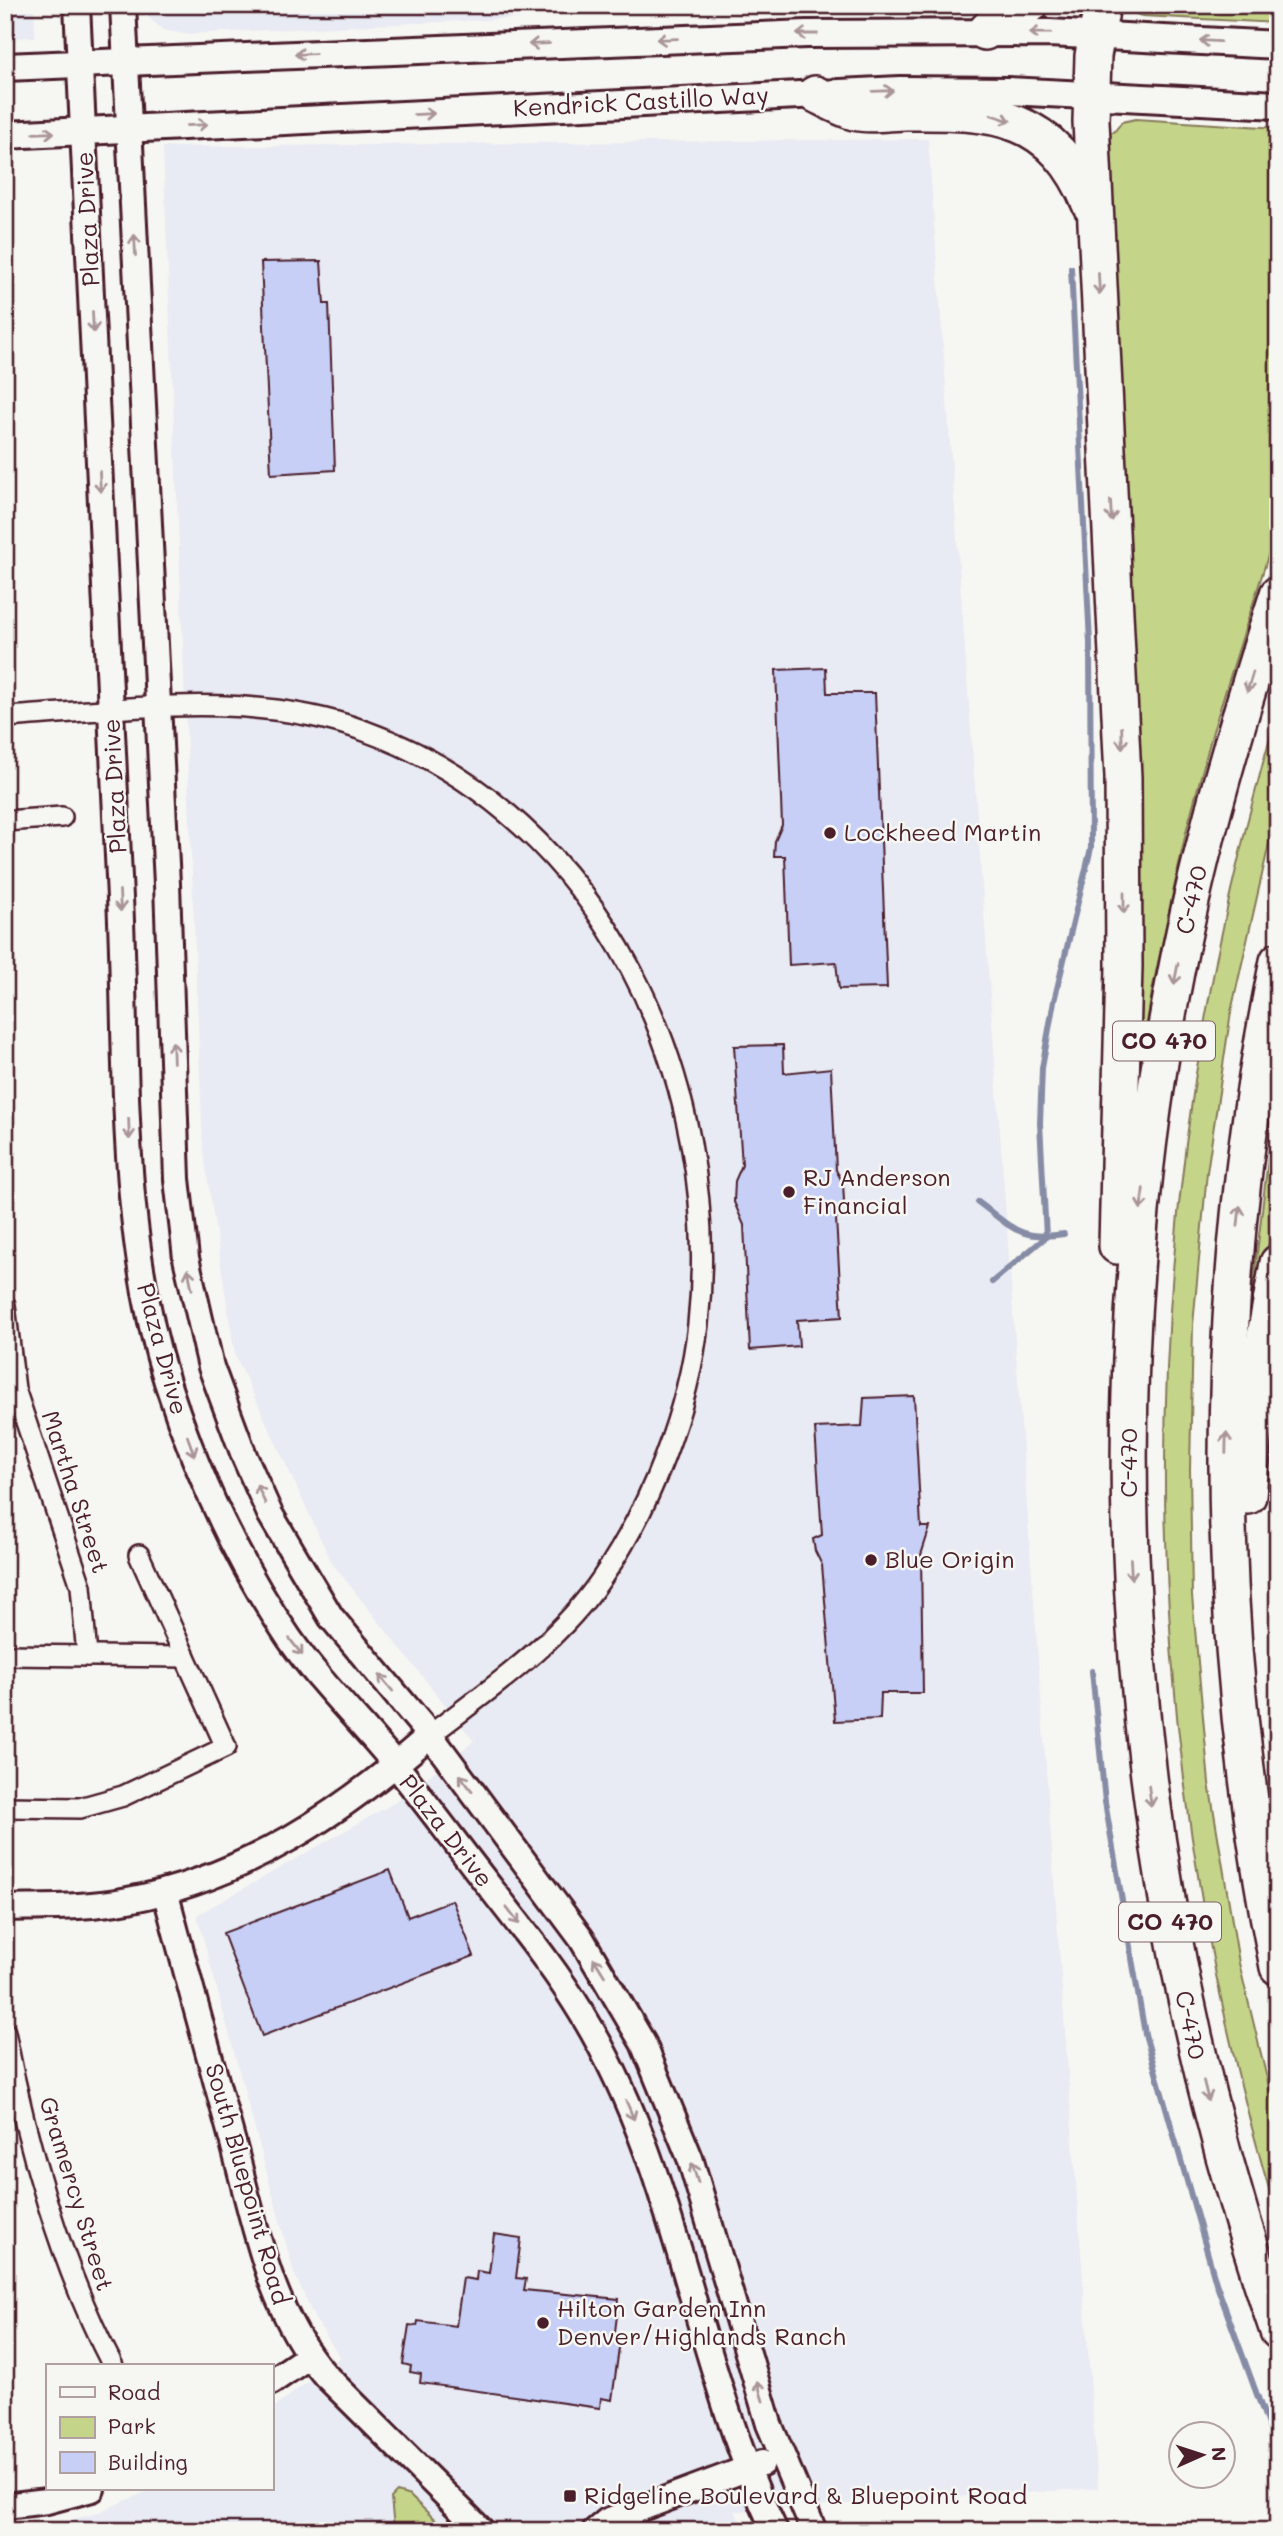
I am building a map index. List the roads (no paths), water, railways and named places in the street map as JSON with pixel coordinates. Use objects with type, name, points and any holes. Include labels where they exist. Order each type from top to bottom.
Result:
[{"type":"highway","points":[[985,32],[1002,14],[1030,5]]},
{"type":"highway","points":[[1099,20],[1091,96],[1119,669],[1124,834],[1113,1433],[1129,1501]]},
{"type":"highway","points":[[815,94],[855,112],[977,113],[1008,120],[1034,133],[1065,160],[1084,189],[1096,216]]},
{"type":"highway","name":"C-470","points":[[1278,594],[1210,820],[1182,942],[1159,1068],[1141,1204],[1135,1284],[1129,1501],[1141,1719],[1173,1939],[1216,2135],[1278,2331]]},
{"type":"highway","points":[[1278,961],[1246,1152],[1233,1279],[1227,1417],[1227,1537],[1235,1674],[1256,1853],[1278,1967]]},
{"type":"highway","points":[[1256,1853],[1261,1804],[1247,1655],[1246,1528],[1259,1370],[1278,1263]]},
{"type":"main road","points":[[5,67],[806,34],[985,32],[1099,20],[1278,45]]},
{"type":"main road","name":"Kendrick Castillo Way","points":[[5,135],[815,94],[964,90],[1278,105]]},
{"type":"street","name":"Plaza Drive","points":[[76,5],[111,711],[130,1182],[142,1277],[167,1381],[202,1476],[228,1535],[258,1590],[293,1644],[396,1766],[546,1960],[596,2038],[630,2110],[653,2170],[722,2399],[747,2469],[775,2531]]},
{"type":"street","name":"Plaza Drive","points":[[123,5],[158,708],[177,1179],[186,1258],[211,1367],[245,1458],[298,1566],[331,1617],[430,1735],[581,1938],[643,2043],[690,2158],[781,2456],[814,2531]]},
{"type":"street","points":[[5,717],[158,708],[248,707],[330,720],[395,743],[447,770],[483,794],[539,842],[607,927],[646,998],[682,1094],[697,1171],[701,1278],[698,1327],[679,1416],[639,1516],[601,1580],[548,1643],[346,1804],[281,1844],[238,1865],[165,1891],[97,1904],[5,1908]]},
{"type":"street","points":[[5,821],[62,817]]},
{"type":"street","name":"Martha Street","points":[[5,1305],[10,1390],[81,1586],[87,1656]]},
{"type":"street","points":[[5,1807],[80,1808],[112,1799],[226,1747],[139,1555]]},
{"type":"street","points":[[5,1655],[185,1657]]},
{"type":"street","name":"South Bluepoint Road","points":[[165,1891],[266,2264],[284,2314],[309,2356],[482,2531]]},
{"type":"street","name":"Gramercy Street","points":[[5,2032],[62,2246],[79,2295],[112,2364]]},
{"type":"street","points":[[273,2381],[309,2356]]},
{"type":"street","points":[[595,2531],[607,2521],[781,2456]]},
{"type":"street","points":[[5,2506],[47,2501],[88,2490]]},
{"type":"waterway","points":[[992,1282],[1046,1237],[1040,1123],[1042,1068],[1054,1001],[1091,848],[1090,643],[1071,268]]},
{"type":"waterway","points":[[978,1202],[1008,1225],[1026,1234],[1064,1234]]},
{"type":"waterway","points":[[1092,1671],[1105,1802],[1145,2034],[1216,2283],[1278,2452]]},
{"type":"place","name":"Lockheed Martin","points":[[830,833]]},
{"type":"place","name":"RJ Anderson Financial","points":[[789,1192]]},
{"type":"place","name":"Blue Origin","points":[[871,1560]]},
{"type":"place","name":"Hilton Garden Inn Denver/Highlands Ranch","points":[[543,2323]]},
{"type":"place","name":"Ridgeline Boulevard & Bluepoint Road","points":[[570,2496]]}]
